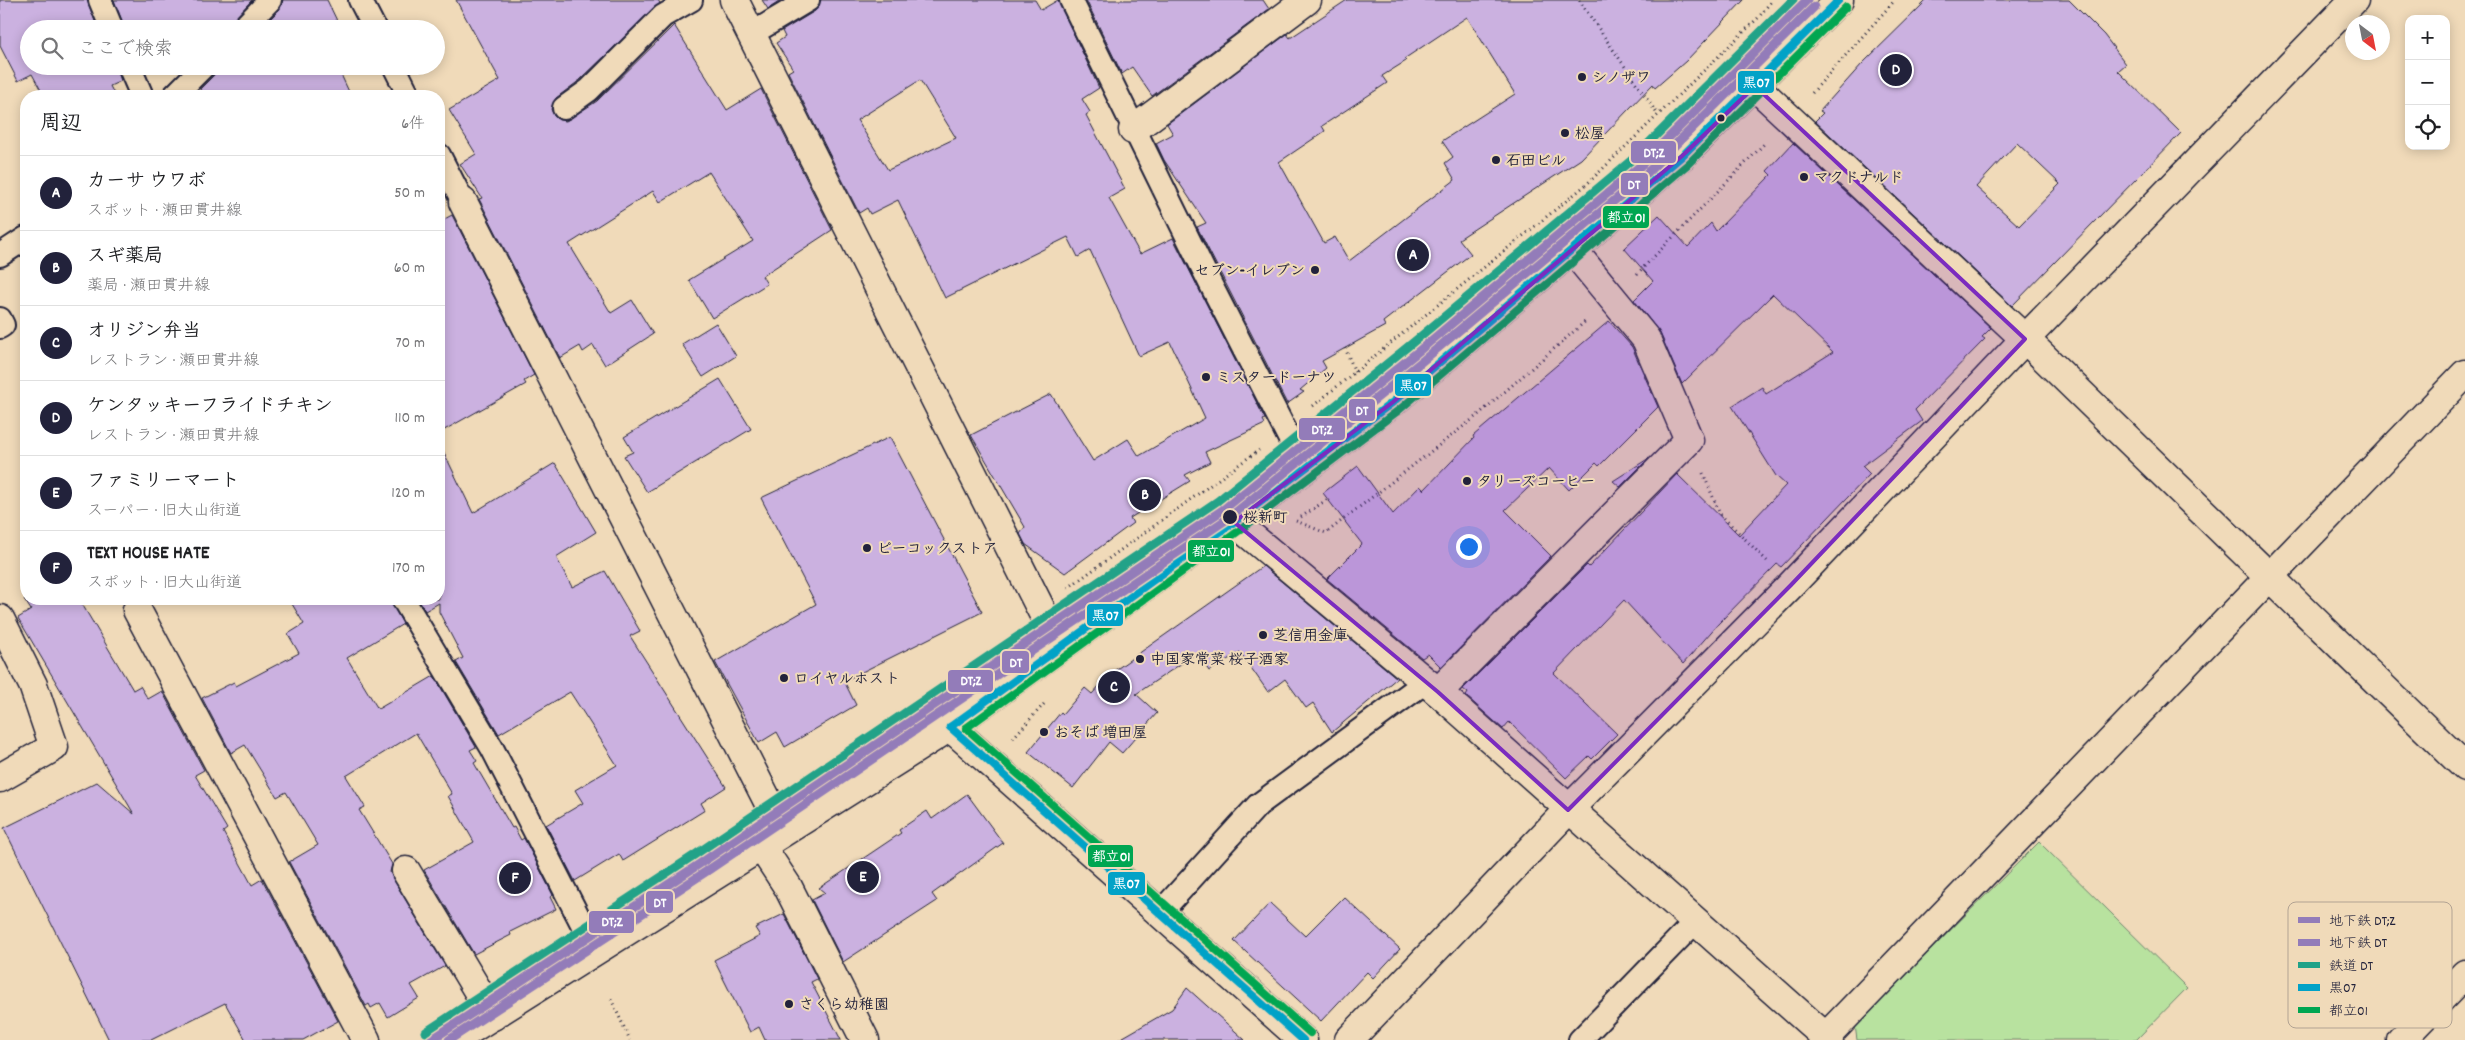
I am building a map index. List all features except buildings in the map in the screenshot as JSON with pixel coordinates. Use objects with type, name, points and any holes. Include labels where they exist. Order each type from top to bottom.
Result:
[{"type":"street","points":[[734,0],[1060,647]]},
{"type":"street","points":[[1133,130],[1307,0]]},
{"type":"street","points":[[454,1040],[950,728],[1234,522],[1304,467],[1393,402],[1682,156],[1755,86],[1839,0]]},
{"type":"street","points":[[1349,1040],[1568,810],[1791,585],[2025,339],[2354,0]]},
{"type":"street","points":[[1755,86],[2025,339],[2465,767]]},
{"type":"street","points":[[463,202],[772,839],[788,887],[865,1040]]},
{"type":"street","points":[[1431,688],[1689,440],[1646,339],[1572,249]]},
{"type":"street","points":[[1234,522],[1431,688],[1826,1039],[2465,374]]},
{"type":"street","points":[[138,610],[366,1040]]},
{"type":"street","points":[[0,618],[33,685],[54,747],[0,778]]},
{"type":"street","points":[[950,728],[1303,1040]]},
{"type":"street","points":[[406,871],[493,1016]]},
{"type":"street","points":[[2452,987],[2465,974]]},
{"type":"street","points":[[2401,1040],[2413,1028]]},
{"type":"lane","points":[[100,0],[108,20]]},
{"type":"lane","points":[[251,20],[270,0]]},
{"type":"lane","points":[[360,0],[370,20]]},
{"type":"lane","points":[[564,108],[589,90],[663,16],[692,0]]},
{"type":"lane","points":[[752,34],[808,0]]},
{"type":"lane","points":[[1071,0],[1133,130],[1304,467]]},
{"type":"lane","points":[[133,75],[139,90]]},
{"type":"lane","points":[[180,90],[195,75]]},
{"type":"lane","points":[[398,75],[406,90]]},
{"type":"lane","points":[[445,167],[463,202]]},
{"type":"lane","points":[[0,255],[20,242]]},
{"type":"lane","points":[[0,319],[2,325],[0,327]]},
{"type":"lane","points":[[407,605],[492,748],[596,950]]},
{"type":"lane","points":[[1159,914],[1258,805],[1431,688]]},
{"type":"lane","points":[[1580,1040],[1695,922]]},
{"type":"path","points":[[1579,0],[1658,114]]},
{"type":"path","points":[[1313,406],[1587,184],[1759,17],[1772,0]]},
{"type":"path","points":[[1807,99],[1894,0]]},
{"type":"path","points":[[1632,280],[1766,142]]},
{"type":"path","points":[[1328,499],[1295,522],[1326,533],[1478,415],[1594,314]]},
{"type":"path","points":[[1345,348],[1355,372]]},
{"type":"path","points":[[1689,440],[1720,514],[1791,585]]},
{"type":"path","points":[[1067,589],[1266,445]]},
{"type":"path","points":[[611,999],[630,1040]]},
{"type":"highlighted area","points":[[1755,86],[2025,339],[1791,585],[1568,810],[1438,692],[1234,522],[1393,402],[1682,156]]},
{"type":"green space","points":[[2039,842],[2187,988],[2136,1040],[1857,1040],[1855,1025]]},
{"type":"metro line","name":"DT;Z","points":[[431,1040],[701,863],[1224,509],[1420,350],[1639,167],[1807,0]]},
{"type":"metro line","name":"DT","points":[[449,1040],[707,871],[1230,517],[1426,358],[1645,175],[1814,7]]},
{"type":"rail line","name":"DT","points":[[426,1032],[695,855],[1218,501],[1414,342],[1632,160],[1793,0]]},
{"type":"transit line","name":"黒07","points":[[950,727],[1234,522],[1393,402],[1682,156],[1839,0]]},
{"type":"transit line","name":"都立01","points":[[1310,1033],[966,728],[1240,530],[1399,410],[1688,164],[1846,7]]},
{"type":"transit line","name":"黒07","points":[[950,727],[1303,1040]]},
{"type":"place","name":"ケンタッキーフライドチキン","points":[[1896,70]]},
{"type":"place","name":"シノザワ","points":[[1582,77]]},
{"type":"place","name":"松屋","points":[[1565,133]]},
{"type":"place","name":"石田ビル","points":[[1496,160]]},
{"type":"place","name":"マクドナルド","points":[[1804,177]]},
{"type":"place","name":"カーサ ウワボ","points":[[1413,255]]},
{"type":"place","name":"セブン-イレブン","points":[[1315,270]]},
{"type":"place","name":"ミスタードーナツ","points":[[1206,377]]},
{"type":"place","name":"タリーズコーヒー","points":[[1467,481]]},
{"type":"place","name":"スギ薬局","points":[[1145,495]]},
{"type":"place","name":"桜新町","points":[[1230,517]]},
{"type":"place","name":"ピーコックストア","points":[[867,548]]},
{"type":"place","name":"芝信用金庫","points":[[1263,635]]},
{"type":"place","name":"中国家常菜 桜子酒家","points":[[1140,659]]},
{"type":"place","name":"ロイヤルホスト","points":[[784,678]]},
{"type":"place","name":"オリジン弁当","points":[[1114,687]]},
{"type":"place","name":"おそば 増田屋","points":[[1044,732]]},
{"type":"place","name":"ファミリーマート","points":[[863,877]]},
{"type":"place","name":"TEXT HOUSE HATE","points":[[515,878]]},
{"type":"place","name":"さくら幼稚園","points":[[789,1004]]}]
